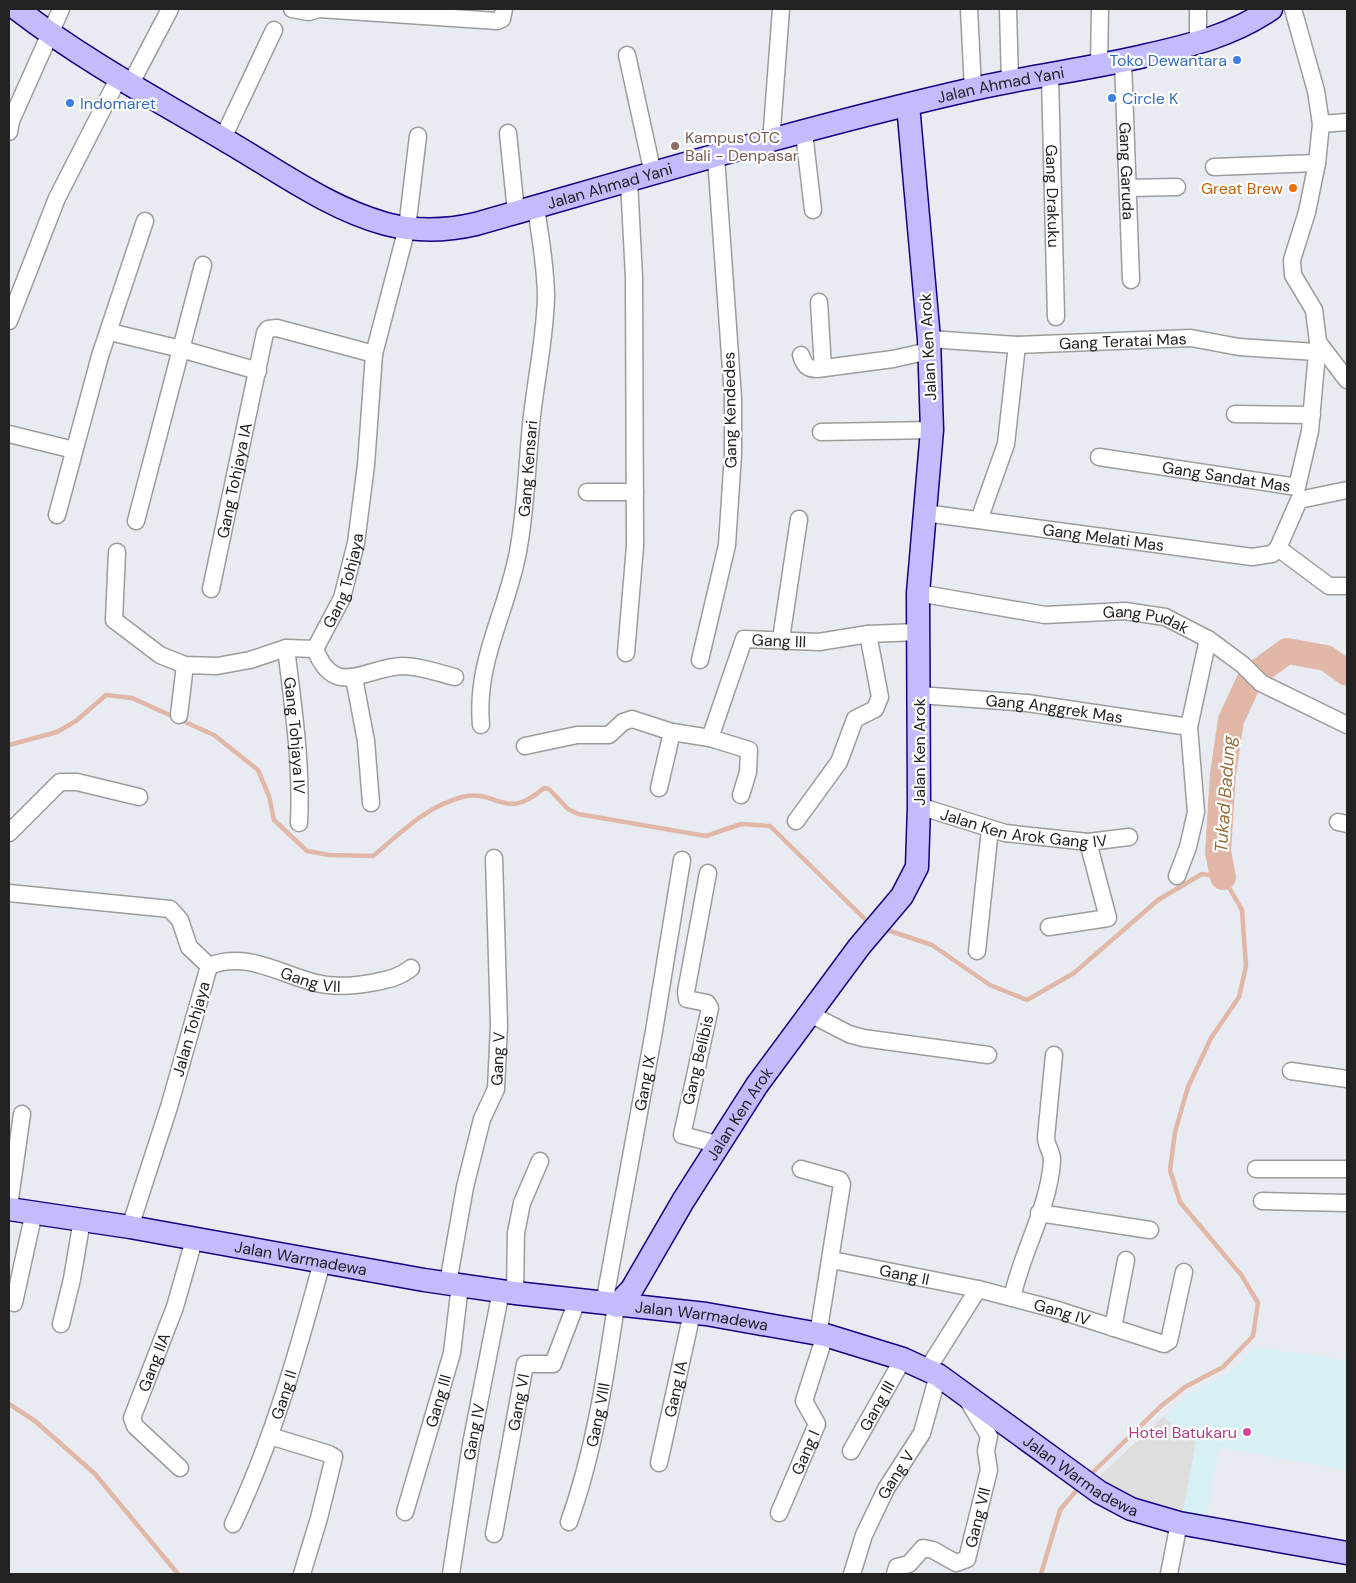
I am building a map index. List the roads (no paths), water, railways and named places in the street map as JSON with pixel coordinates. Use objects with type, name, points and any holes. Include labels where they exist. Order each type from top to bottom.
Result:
[{"type":"street","name":"Jalan Ahmad Yani","points":[[17,9],[49,34],[124,82],[334,204],[385,223],[427,230],[458,228],[908,105],[1010,82],[1050,76],[1198,44],[1233,31],[1270,9]]},
{"type":"street","points":[[9,132],[11,121],[61,9]]},
{"type":"street","points":[[9,321],[56,198],[124,82],[170,9]]},
{"type":"street","points":[[292,9],[309,12],[319,9],[497,22],[502,20],[504,9]]},
{"type":"street","points":[[771,142],[781,9]]},
{"type":"street","points":[[969,9],[972,90]]},
{"type":"street","points":[[1008,9],[1010,82]]},
{"type":"street","points":[[1099,66],[1100,9]]},
{"type":"street","points":[[1198,9],[1198,44]]},
{"type":"street","name":"Gang Sandat Mas","points":[[1099,457],[1297,487],[1307,448],[1312,415],[1317,347],[1314,310],[1292,275],[1292,268],[1317,163],[1321,124],[1316,91],[1293,9]]},
{"type":"street","points":[[223,138],[274,30]]},
{"type":"street","points":[[627,55],[653,174]]},
{"type":"street","name":"Gang Garuda","points":[[1123,61],[1131,280]]},
{"type":"street","name":"Gang Drakuku","points":[[1050,76],[1056,317]]},
{"type":"street","name":"Jalan Ken Arok","points":[[610,1305],[632,1289],[683,1201],[758,1085],[865,939],[887,916],[902,896],[917,867],[919,806],[918,593],[932,430],[929,345],[908,105]]},
{"type":"street","points":[[1321,124],[1347,122]]},
{"type":"street","name":"Gang Kensari","points":[[481,726],[480,682],[490,644],[502,615],[519,546],[534,394],[544,321],[544,271],[526,210],[508,133]]},
{"type":"street","points":[[804,133],[814,210]]},
{"type":"street","name":"Gang Tohjaya","points":[[117,552],[113,618],[116,624],[160,655],[185,665],[217,666],[250,660],[272,651],[286,648],[315,649],[342,598],[354,551],[366,465],[374,354],[406,228],[418,136]]},
{"type":"street","name":"Gang Kendedes","points":[[700,660],[728,545],[733,454],[733,398],[716,157]]},
{"type":"street","points":[[1214,167],[1317,163]]},
{"type":"street","points":[[626,653],[635,546],[634,277],[629,181]]},
{"type":"street","points":[[1128,188],[1177,187]]},
{"type":"street","points":[[57,515],[100,356],[110,332],[145,221]]},
{"type":"street","points":[[136,521],[203,265]]},
{"type":"street","points":[[801,356],[803,364],[808,368],[823,368],[819,302]]},
{"type":"street","name":"Gang Tohjaya IA","points":[[211,589],[258,371],[262,338],[268,329],[272,328],[374,354]]},
{"type":"street","points":[[110,332],[181,348],[258,371]]},
{"type":"street","name":"Gang Teratai Mas","points":[[823,368],[893,360],[929,345],[1017,345],[1191,338],[1239,348],[1317,347]]},
{"type":"street","points":[[979,520],[1006,444],[1017,345]]},
{"type":"street","points":[[1317,347],[1347,380]]},
{"type":"street","points":[[1235,414],[1312,415]]},
{"type":"street","points":[[821,432],[932,430]]},
{"type":"street","points":[[9,434],[74,450]]},
{"type":"street","points":[[1347,490],[1299,500],[1278,548],[1329,586],[1347,586]]},
{"type":"street","points":[[587,492],[635,492]]},
{"type":"street","name":"Gang Melati Mas","points":[[925,513],[1252,557],[1272,554],[1278,548]]},
{"type":"street","points":[[781,639],[799,520]]},
{"type":"street","name":"Gang Pudak","points":[[918,593],[1045,615],[1125,611],[1146,612],[1165,617],[1208,639],[1243,665],[1261,683],[1347,725]]},
{"type":"street","name":"Gang III","points":[[710,738],[744,639],[819,642],[868,634],[918,632]]},
{"type":"street","points":[[796,821],[839,762],[855,719],[875,709],[880,697],[868,634]]},
{"type":"street","points":[[1177,876],[1188,847],[1196,812],[1189,727],[1208,639]]},
{"type":"street","name":"Gang Tohjaya IV","points":[[286,648],[299,749],[301,784],[299,823]]},
{"type":"street","points":[[315,649],[321,664],[327,671],[340,676],[354,678],[402,666],[416,667],[455,677]]},
{"type":"street","points":[[179,716],[185,665]]},
{"type":"street","points":[[354,678],[366,741],[371,803]]},
{"type":"street","name":"Gang Anggrek Mas","points":[[919,695],[1027,703],[1189,727]]},
{"type":"street","points":[[526,746],[577,735],[608,735],[623,722],[632,719],[672,732],[710,738],[749,750],[748,772],[741,795]]},
{"type":"street","points":[[659,788],[672,732]]},
{"type":"street","points":[[9,833],[56,785],[64,781],[77,782],[139,797]]},
{"type":"street","name":"Jalan Ken Arok Gang IV","points":[[919,806],[990,829],[1053,840],[1088,842],[1129,837]]},
{"type":"street","points":[[977,951],[990,829]]},
{"type":"street","points":[[1049,927],[1108,918],[1088,842]]},
{"type":"street","name":"Gang V","points":[[454,1284],[466,1187],[482,1119],[496,1088],[499,1025],[494,858]]},
{"type":"street","name":"Gang IX","points":[[610,1305],[682,860]]},
{"type":"street","name":"Gang Belibis","points":[[708,873],[686,992],[688,999],[707,1003],[710,1008],[682,1135],[720,1145]]},
{"type":"street","name":"Jalan Tohjaya","points":[[9,893],[170,909],[180,920],[189,947],[209,966],[169,1107],[130,1227]]},
{"type":"street","name":"Gang VII","points":[[209,966],[220,962],[250,961],[317,983],[354,986],[399,977],[411,968]]},
{"type":"street","points":[[810,1014],[849,1034],[863,1038],[988,1054]]},
{"type":"street","points":[[1012,1298],[1018,1270],[1026,1257],[1039,1213],[1044,1207],[1052,1162],[1052,1152],[1046,1144],[1046,1137],[1054,1055]]},
{"type":"street","points":[[1291,1071],[1347,1079]]},
{"type":"street","points":[[9,1208],[22,1114]]},
{"type":"street","points":[[508,1292],[522,1203],[540,1161]]},
{"type":"street","points":[[801,1169],[842,1182],[821,1335]]},
{"type":"street","points":[[1256,1169],[1347,1169]]},
{"type":"street","points":[[1262,1201],[1347,1203]]},
{"type":"street","name":"Jalan Warmadewa","points":[[9,1208],[130,1227],[194,1240],[454,1284],[610,1305],[706,1314],[821,1335],[903,1358],[932,1372],[1099,1492],[1131,1508],[1179,1523],[1347,1553]]},
{"type":"street","points":[[14,1303],[34,1212]]},
{"type":"street","points":[[1039,1213],[1150,1230]]},
{"type":"street","points":[[61,1324],[72,1279],[82,1220]]},
{"type":"street","name":"Gang IIA","points":[[180,1468],[135,1426],[132,1418],[175,1307],[194,1240]]},
{"type":"street","name":"Gang II","points":[[832,1260],[978,1289]]},
{"type":"street","points":[[1113,1328],[1126,1260]]},
{"type":"street","name":"Gang II","points":[[233,1524],[270,1436],[294,1361],[322,1262]]},
{"type":"street","name":"Gang IV","points":[[978,1289],[1166,1344],[1169,1341],[1184,1272]]},
{"type":"street","name":"Gang III","points":[[405,1512],[452,1352],[454,1284]]},
{"type":"street","points":[[932,1372],[978,1289]]},
{"type":"street","name":"Gang IV","points":[[451,1574],[461,1501],[508,1292]]},
{"type":"street","name":"Gang VI","points":[[494,1534],[525,1364],[553,1364],[577,1301]]},
{"type":"street","name":"Gang VIII","points":[[569,1522],[583,1484],[598,1416],[610,1305]]},
{"type":"street","name":"Gang IA","points":[[659,1462],[692,1313]]},
{"type":"street","name":"Gang I","points":[[779,1513],[817,1424],[804,1401],[821,1335]]},
{"type":"street","name":"Gang III","points":[[851,1451],[903,1358]]},
{"type":"street","name":"Gang V","points":[[852,1574],[864,1535],[886,1489],[915,1446],[922,1432],[932,1372]]},
{"type":"street","name":"Gang VII","points":[[895,1574],[897,1567],[909,1564],[923,1548],[933,1550],[956,1563],[966,1559],[989,1470],[986,1451],[989,1436],[963,1393]]},
{"type":"street","points":[[270,1436],[329,1454],[334,1458],[302,1574]]},
{"type":"street","points":[[1169,1574],[1179,1523]]},
{"type":"waterway","name":"Tukad Badung","points":[[1223,877],[1218,852],[1223,774],[1231,720],[1251,677],[1287,651],[1326,658],[1347,673]]},
{"type":"waterway","points":[[9,745],[57,732],[76,721],[106,695],[132,698],[214,735],[258,770],[269,796],[274,820],[307,851],[329,855],[373,856],[414,821],[449,801],[474,795],[510,804],[519,803],[544,788],[549,789],[568,809],[578,814],[706,836],[741,824],[770,826],[870,924]]},
{"type":"waterway","name":"Tukad Badung","points":[[884,929],[932,945],[990,985],[1027,1000],[1074,973],[1158,900],[1202,874],[1223,877],[1242,910],[1246,966],[1239,997],[1211,1038],[1188,1087],[1175,1132],[1170,1170],[1180,1202],[1242,1276],[1258,1303],[1253,1336],[1223,1367],[1185,1387],[1160,1407],[1089,1476]]},
{"type":"waterway","points":[[9,1404],[35,1421],[95,1474],[178,1574]]},
{"type":"waterway","name":"Tukad Badung","points":[[1041,1574],[1060,1510],[1081,1485]]},
{"type":"place","name":"Toko Dewantara","points":[[1237,60]]},
{"type":"place","name":"Circle K","points":[[1112,98]]},
{"type":"place","name":"Indomaret","points":[[70,103]]},
{"type":"place","name":"Kampus OTC Bali - Denpasar","points":[[675,146]]},
{"type":"place","name":"Great Brew","points":[[1293,188]]},
{"type":"place","name":"Hotel Batukaru","points":[[1247,1432]]}]
